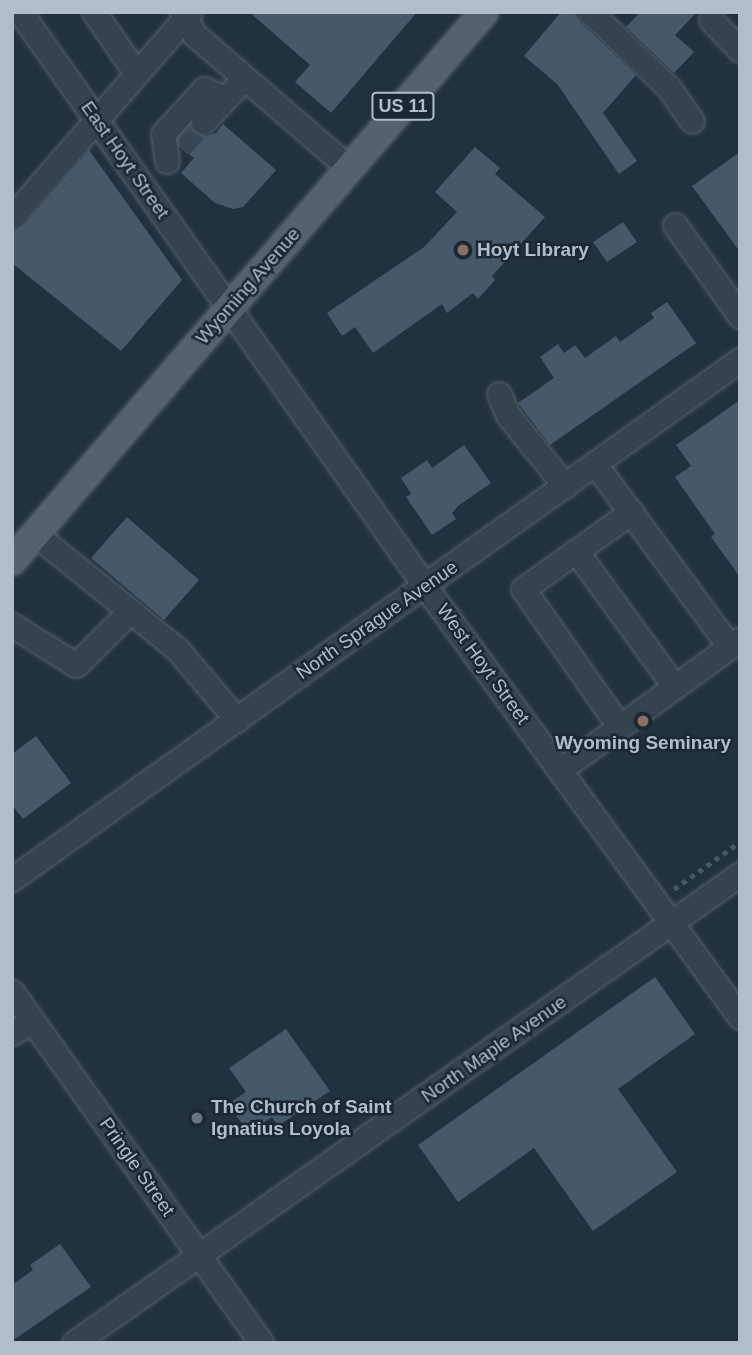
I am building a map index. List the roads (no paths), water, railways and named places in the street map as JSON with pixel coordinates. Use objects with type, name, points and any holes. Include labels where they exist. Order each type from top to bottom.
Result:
[{"type":"main road","name":"Wyoming Avenue","points":[[12,561],[484,12]]},
{"type":"street","name":"East Hoyt Street","points":[[20,12],[229,308]]},
{"type":"street","points":[[94,12],[136,73]]},
{"type":"street","points":[[12,217],[186,14],[195,35],[350,169]]},
{"type":"street","points":[[596,14],[669,88],[692,121]]},
{"type":"street","points":[[711,20],[740,50]]},
{"type":"street","points":[[203,122],[245,78]]},
{"type":"street","points":[[142,186],[174,154],[163,134],[204,89],[225,98]]},
{"type":"street","points":[[675,225],[740,316]]},
{"type":"street","name":"West Hoyt Street","points":[[229,308],[425,586],[740,1017]]},
{"type":"street","name":"North Sprague Avenue","points":[[12,879],[740,360]]},
{"type":"street","points":[[499,394],[508,415],[565,486]]},
{"type":"street","points":[[561,770],[734,643],[595,464]]},
{"type":"street","points":[[619,726],[523,589],[631,512]]},
{"type":"street","points":[[35,534],[177,649],[237,720]]},
{"type":"street","points":[[576,551],[674,686]]},
{"type":"street","points":[[12,625],[76,665],[130,611]]},
{"type":"street","name":"North Maple Avenue","points":[[74,1343],[200,1257],[740,874]]},
{"type":"street","name":"Pringle Street","points":[[12,992],[261,1343]]},
{"type":"street","points":[[12,1033],[33,1021]]},
{"type":"tunnel","points":[[180,147],[203,122]]},
{"type":"place","name":"Hoyt Library","points":[[463,250]]},
{"type":"place","name":"Wyoming Seminary","points":[[643,721]]},
{"type":"place","name":"The Church of Saint Ignatius Loyola","points":[[197,1118]]}]
